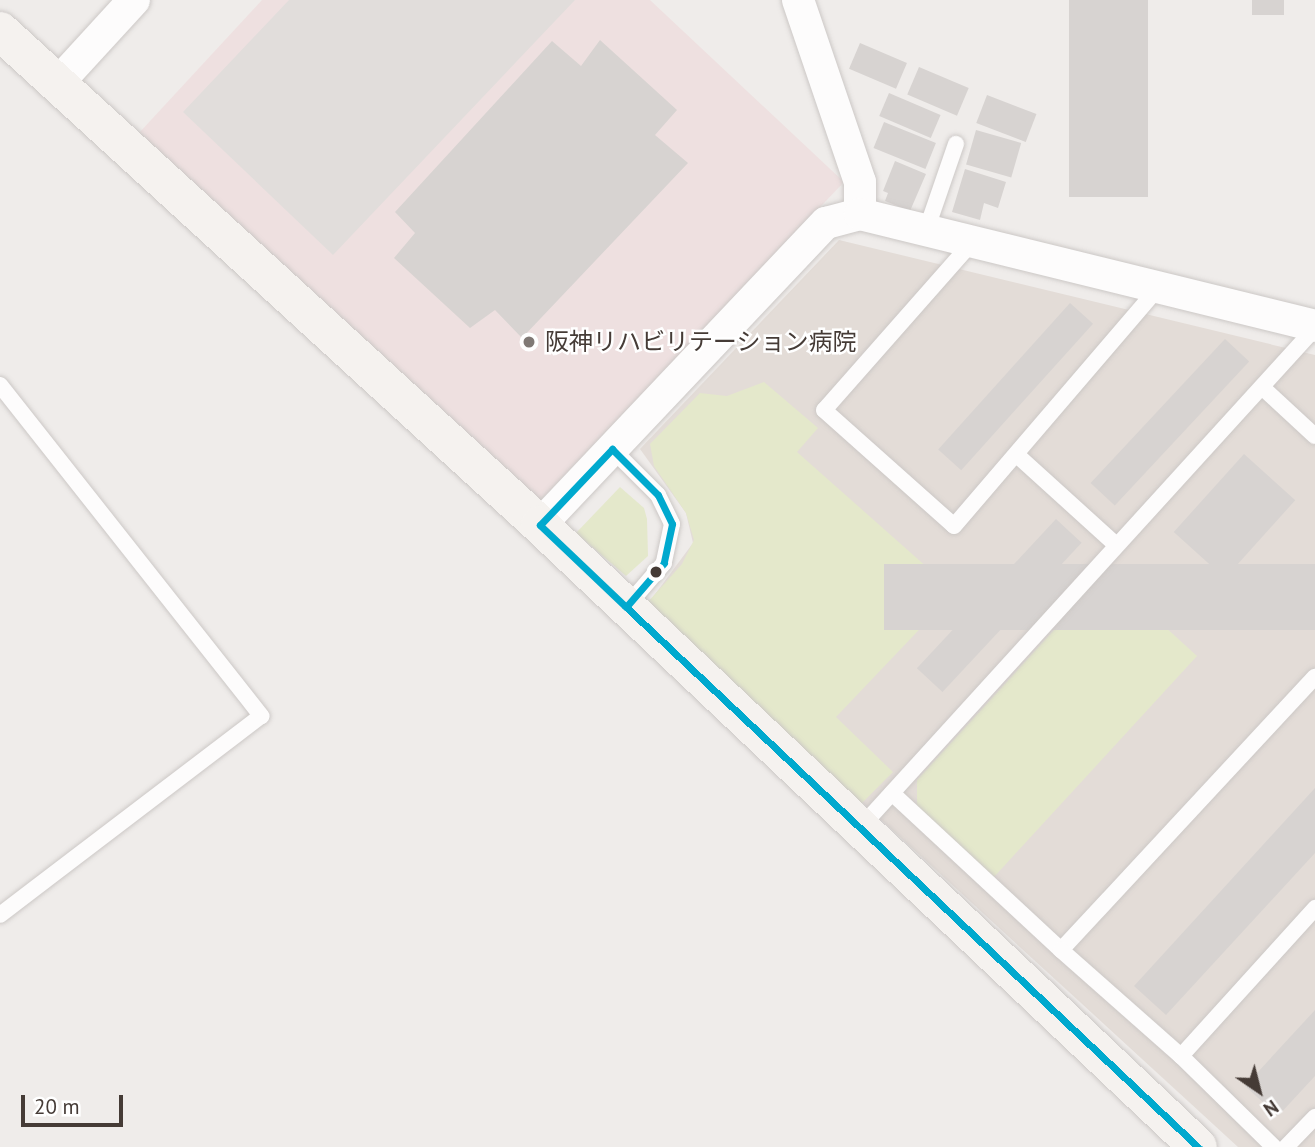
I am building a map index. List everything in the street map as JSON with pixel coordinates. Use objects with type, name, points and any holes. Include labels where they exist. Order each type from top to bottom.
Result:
[{"type":"street","points":[[57,84],[134,0]]},
{"type":"street","points":[[798,0],[860,182],[860,214]]},
{"type":"street","points":[[0,31],[540,525],[1198,1147]]},
{"type":"street","points":[[540,525],[825,223],[860,214],[975,239],[1157,289],[1315,327]]},
{"type":"lane","points":[[927,228],[956,144]]},
{"type":"lane","points":[[975,239],[824,410],[954,526],[1018,456],[1157,289]]},
{"type":"lane","points":[[860,828],[1115,544],[1315,327]]},
{"type":"lane","points":[[0,385],[261,716],[0,915]]},
{"type":"lane","points":[[1262,387],[1315,436]]},
{"type":"lane","points":[[612,449],[658,495],[672,524],[664,563],[626,607]]},
{"type":"lane","points":[[1018,456],[1115,544]]},
{"type":"lane","points":[[1061,950],[1315,677]]},
{"type":"lane","points":[[892,793],[1061,950],[1181,1056],[1274,1147]]},
{"type":"lane","points":[[1181,1056],[1315,908]]},
{"type":"lane","points":[[1286,1147],[1315,1117]]},
{"type":"shaded area","name":"阪神リハビリテーション病院","points":[[262,0],[650,0],[844,182],[539,502],[139,133]]},
{"type":"shaded area","points":[[289,0],[575,0],[333,255],[183,112]]},
{"type":"shaded area","points":[[839,240],[1315,355],[1315,1147],[1238,1147],[647,605],[693,543],[686,513],[640,449]]},
{"type":"green space","points":[[764,382],[818,428],[797,452],[955,592],[836,717],[893,772],[859,806],[646,604],[682,564],[694,540],[686,513],[654,466],[650,444],[700,393],[727,396]]},
{"type":"green space","points":[[620,487],[644,508],[647,519],[648,556],[626,576],[576,533]]},
{"type":"green space","points":[[1106,573],[1197,656],[994,877],[917,807],[917,780]]},
{"type":"building","points":[[1069,0],[1148,0],[1148,197],[1069,197]]},
{"type":"building","points":[[1252,0],[1284,0],[1284,15],[1252,15]]},
{"type":"building","points":[[600,40],[677,110],[655,135],[688,163],[522,338],[495,310],[470,328],[394,258],[415,233],[395,212],[552,41],[581,66]]},
{"type":"building","points":[[860,43],[907,63],[896,89],[849,69]]},
{"type":"building","points":[[919,67],[969,88],[957,116],[907,95]]},
{"type":"building","points":[[889,93],[941,115],[931,138],[879,116]]},
{"type":"building","points":[[987,95],[1036,114],[1026,142],[976,123]]},
{"type":"building","points":[[884,122],[936,143],[925,169],[874,148]]},
{"type":"building","points":[[976,130],[1021,143],[1011,178],[966,165]]},
{"type":"building","points":[[895,161],[926,174],[910,211],[885,201],[888,193],[883,191]]},
{"type":"building","points":[[965,169],[1006,182],[998,208],[984,203],[980,220],[952,212]]},
{"type":"building","points":[[1070,303],[1093,324],[961,470],[938,449]]},
{"type":"building","points":[[1225,339],[1249,362],[1115,506],[1091,483]]},
{"type":"building","points":[[1244,454],[1295,500],[1225,578],[1174,532]]},
{"type":"building","points":[[1056,519],[1082,543],[942,692],[917,668]]},
{"type":"building","points":[[884,564],[1315,564],[1315,630],[884,630]]},
{"type":"building","points":[[1315,788],[1315,853],[1166,1015],[1134,986]]},
{"type":"building","points":[[1315,1010],[1315,1076],[1278,1116],[1245,1086]]},
{"type":"transit line","points":[[612,449],[658,495],[672,524],[664,563],[626,607],[540,525],[612,449]]},
{"type":"transit line","points":[[626,607],[1198,1147]]},
{"type":"place","name":"阪神リハビリテーション病院","points":[[529,342]]}]
